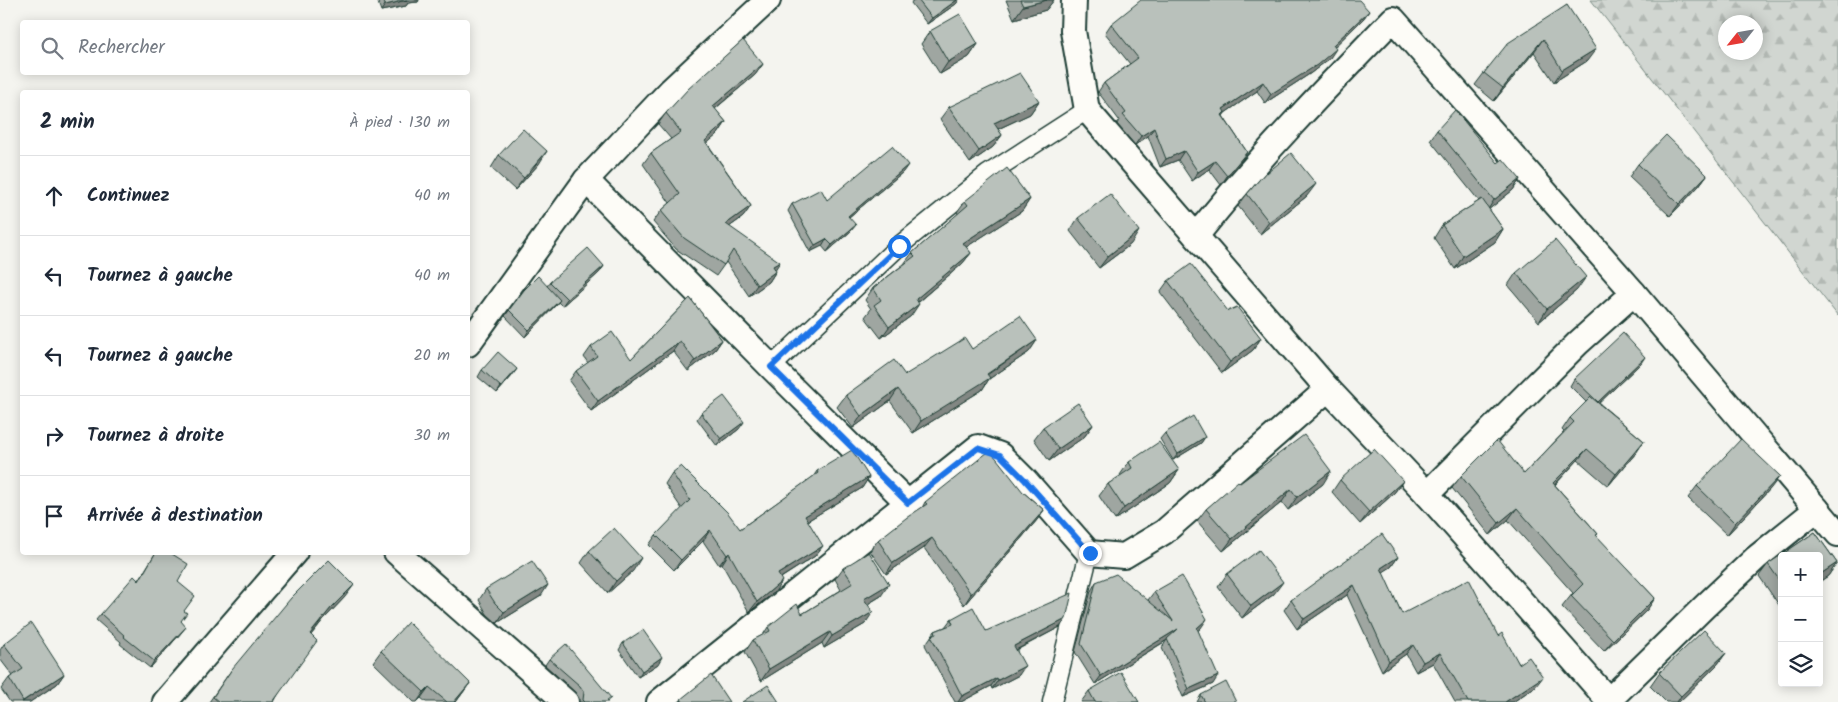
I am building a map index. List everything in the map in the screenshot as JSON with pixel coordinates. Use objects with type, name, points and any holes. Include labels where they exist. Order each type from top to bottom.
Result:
[{"type":"street","points":[[470,341],[586,180],[671,90],[768,0]]},
{"type":"street","points":[[1074,0],[1074,31],[1087,110],[1328,389],[1427,494],[1609,701],[1756,558],[1817,509]]},
{"type":"street","points":[[1196,236],[1232,190],[1318,96],[1393,19],[1634,293],[1838,534]]},
{"type":"street","points":[[771,367],[899,246],[988,174],[1087,110]]},
{"type":"street","points":[[586,180],[908,503]]},
{"type":"street","points":[[1427,494],[1578,343],[1634,293]]},
{"type":"street","points":[[659,702],[978,448],[1000,455],[1025,480],[1090,553],[1124,556],[1164,532],[1328,389]]},
{"type":"street","points":[[1052,702],[1090,553]]},
{"type":"street","points":[[165,702],[292,555]]},
{"type":"street","points":[[399,555],[566,702]]},
{"type":"green space","points":[[1591,0],[1838,0],[1838,316]]},
{"type":"building","points":[[384,0],[407,0],[385,5]]},
{"type":"building","points":[[918,0],[957,0],[932,18]]},
{"type":"building","points":[[1020,0],[1047,0],[1023,6]]},
{"type":"building","points":[[1141,0],[1359,0],[1369,11],[1333,45],[1336,49],[1317,65],[1271,94],[1263,82],[1223,109],[1225,112],[1222,115],[1247,152],[1227,176],[1215,161],[1198,172],[1184,151],[1166,159],[1154,128],[1141,136],[1123,115],[1126,113],[1104,83],[1138,58],[1111,24]]},
{"type":"building","points":[[1567,5],[1596,49],[1562,70],[1543,39],[1503,88],[1484,73],[1508,43]]},
{"type":"building","points":[[960,14],[978,44],[948,62],[930,31]]},
{"type":"building","points":[[743,40],[763,64],[713,106],[726,122],[705,141],[751,206],[726,224],[780,262],[773,266],[776,271],[757,285],[733,250],[724,265],[684,238],[661,211],[680,194],[651,153],[681,132],[666,113],[688,89]]},
{"type":"building","points":[[1020,73],[1039,101],[994,123],[1002,135],[979,151],[949,107]]},
{"type":"building","points":[[1455,110],[1498,163],[1503,159],[1520,179],[1494,200],[1437,130]]},
{"type":"building","points":[[523,129],[547,151],[524,178],[499,155]]},
{"type":"building","points":[[1666,135],[1707,175],[1679,204],[1638,164]]},
{"type":"building","points":[[892,146],[908,165],[848,216],[856,225],[832,245],[826,239],[815,245],[792,204],[821,189],[827,200]]},
{"type":"building","points":[[1291,153],[1316,184],[1269,222],[1247,194],[1266,172]]},
{"type":"building","points":[[1007,168],[1030,199],[963,243],[971,253],[916,299],[919,304],[889,327],[874,305],[881,300],[873,288],[915,256],[912,253],[968,205],[965,201]]},
{"type":"building","points":[[1110,194],[1139,231],[1108,256],[1078,218]]},
{"type":"building","points":[[1482,199],[1503,229],[1463,256],[1442,225]]},
{"type":"building","points":[[1555,240],[1586,277],[1547,309],[1516,273]]},
{"type":"building","points":[[588,248],[604,266],[567,299],[550,282]]},
{"type":"building","points":[[1191,264],[1228,311],[1237,307],[1261,338],[1230,362],[1168,281]]},
{"type":"building","points":[[538,276],[560,300],[529,330],[509,310],[524,290]]},
{"type":"building","points":[[690,298],[722,340],[695,361],[680,341],[598,401],[576,371],[597,356],[591,347],[612,332],[631,359]]},
{"type":"building","points":[[1020,316],[1037,340],[987,374],[990,378],[921,421],[898,389],[861,416],[846,395],[894,360],[905,375],[965,338],[972,349]]},
{"type":"building","points":[[1623,333],[1645,357],[1598,402],[1574,379]]},
{"type":"building","points":[[498,352],[517,369],[501,387],[482,370]]},
{"type":"building","points":[[724,396],[744,422],[721,439],[701,413]]},
{"type":"building","points":[[1591,397],[1644,441],[1616,474],[1587,449],[1553,483],[1598,534],[1596,535],[1655,598],[1613,640],[1571,596],[1583,584],[1517,508],[1499,523],[1461,476],[1497,440],[1524,474],[1574,422],[1570,418]]},
{"type":"building","points":[[1078,403],[1093,425],[1058,449],[1043,427]]},
{"type":"building","points":[[1193,416],[1205,437],[1178,454],[1165,433]]},
{"type":"building","points":[[1304,435],[1331,471],[1297,497],[1291,489],[1232,539],[1206,509],[1238,481],[1240,483]]},
{"type":"building","points":[[1741,439],[1780,476],[1735,523],[1697,486]]},
{"type":"building","points":[[1159,442],[1179,470],[1124,508],[1108,484],[1132,468],[1129,462]]},
{"type":"building","points":[[1374,449],[1403,481],[1369,512],[1340,480]]},
{"type":"building","points":[[852,450],[869,477],[805,516],[823,546],[778,574],[782,581],[757,602],[729,553],[727,555],[710,530],[681,560],[656,535],[690,500],[672,473],[681,466],[728,513],[740,529],[818,473],[817,471]]},
{"type":"building","points":[[988,452],[993,454],[1023,492],[1044,510],[971,594],[932,538],[893,563],[878,540],[927,504],[925,502]]},
{"type":"building","points":[[614,528],[641,558],[616,581],[589,551]]},
{"type":"building","points":[[1815,532],[1837,563],[1823,572],[1823,552],[1786,552]]},
{"type":"building","points":[[1382,534],[1398,557],[1381,568],[1402,614],[1469,579],[1498,636],[1502,633],[1519,664],[1529,657],[1543,677],[1505,702],[1468,702],[1440,653],[1423,662],[1413,645],[1389,661],[1354,585],[1304,619],[1291,600]]},
{"type":"building","points":[[1259,550],[1283,582],[1251,606],[1227,574]]},
{"type":"building","points":[[869,552],[889,584],[864,599],[873,612],[832,636],[830,632],[769,669],[753,640],[770,631],[768,627],[797,604],[802,614],[853,583],[843,568]]},
{"type":"building","points":[[154,555],[174,555],[188,564],[178,582],[195,596],[184,611],[187,613],[181,621],[186,627],[154,661],[124,637],[101,614],[134,576],[139,581]]},
{"type":"building","points":[[1778,557],[1778,578],[1768,564]]},
{"type":"building","points":[[329,560],[354,585],[331,608],[310,634],[317,641],[273,702],[219,702],[213,697],[232,669],[291,598]]},
{"type":"building","points":[[532,561],[548,585],[504,612],[495,603],[486,589]]},
{"type":"building","points":[[1116,574],[1173,621],[1154,592],[1182,576],[1207,619],[1197,628],[1218,676],[1189,689],[1167,639],[1178,629],[1101,676],[1081,644],[1096,582]]},
{"type":"building","points":[[1072,593],[1066,619],[1014,646],[1025,666],[962,696],[931,636],[936,634],[935,631],[953,624],[951,619],[973,607],[986,631]]},
{"type":"building","points":[[408,622],[470,683],[454,702],[447,702],[429,687],[424,692],[381,651]]},
{"type":"building","points":[[31,623],[64,674],[23,701],[9,678],[23,669],[4,644]]},
{"type":"building","points":[[643,630],[662,657],[642,671],[623,643]]},
{"type":"building","points":[[1704,630],[1726,653],[1681,696],[1659,673]]},
{"type":"building","points":[[566,644],[611,698],[606,702],[585,702],[583,700],[584,692],[580,686],[549,659]]},
{"type":"building","points":[[1121,672],[1139,702],[1095,702],[1089,691]]},
{"type":"building","points":[[711,675],[729,702],[683,702],[681,699]]},
{"type":"building","points":[[1226,682],[1236,702],[1205,702],[1201,695]]},
{"type":"building","points":[[768,685],[779,702],[742,702]]},
{"type":"route","points":[[899,246],[771,367],[908,503],[978,448],[1000,455],[1025,480],[1090,553]]}]
